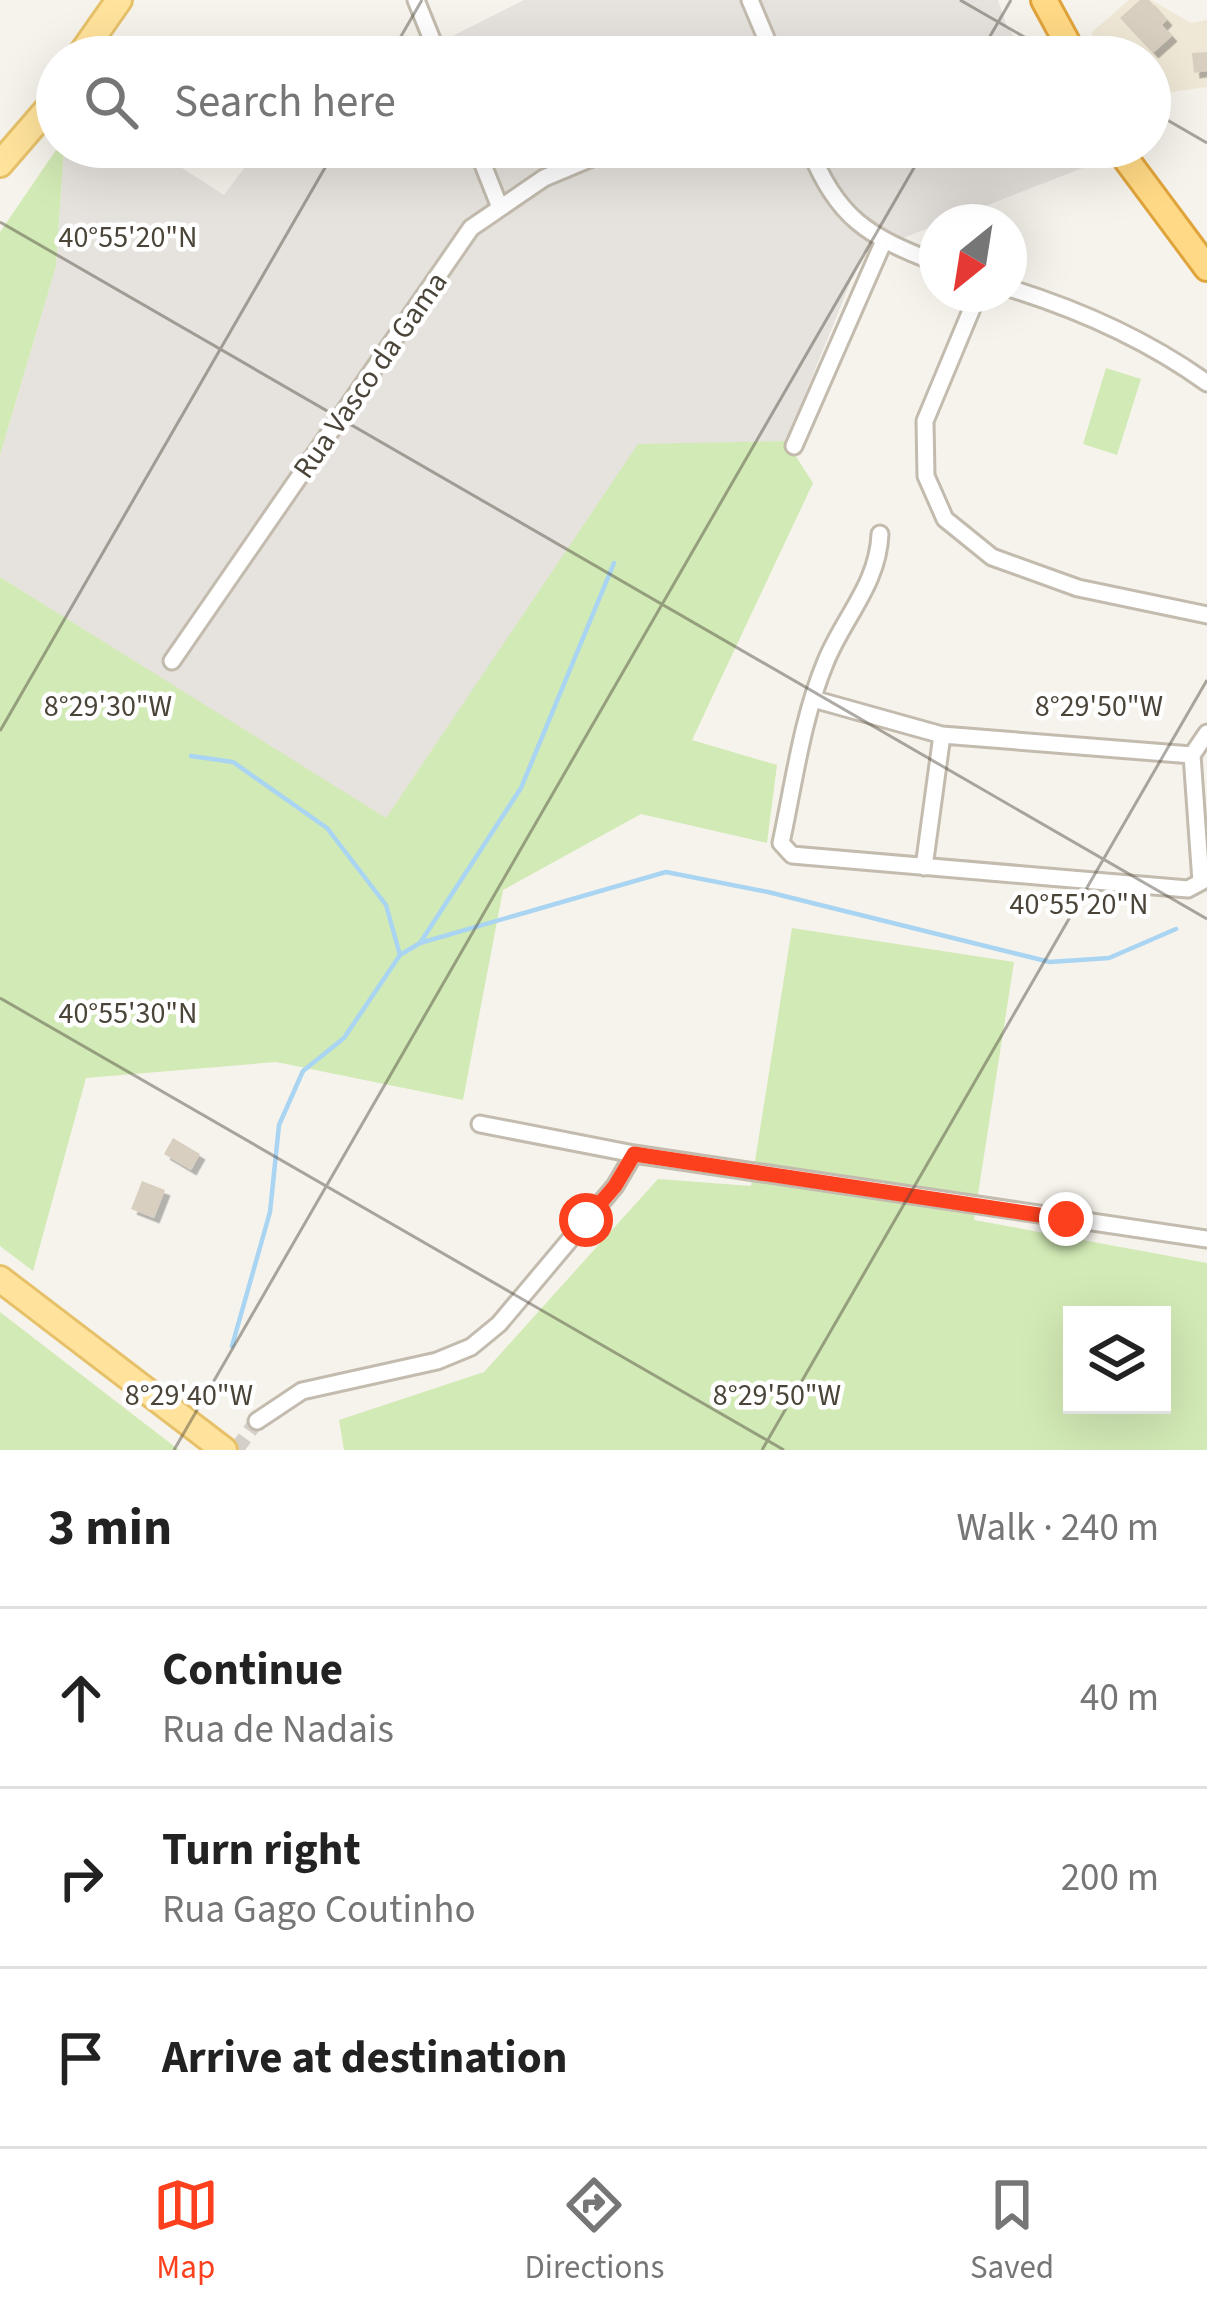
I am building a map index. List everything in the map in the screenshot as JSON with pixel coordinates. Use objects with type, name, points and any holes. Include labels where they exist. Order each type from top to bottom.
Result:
[{"type":"highway","points":[[1033,0],[1052,36]]},
{"type":"highway","points":[[1044,0],[1064,36]]},
{"type":"highway","points":[[1133,168],[1207,268]]},
{"type":"highway","points":[[1144,168],[1207,254]]},
{"type":"main road","points":[[94,36],[119,0]]},
{"type":"main road","points":[[105,36],[130,0]]},
{"type":"main road","points":[[0,146],[36,106]]},
{"type":"main road","points":[[0,164],[36,122]]},
{"type":"main road","points":[[0,1279],[224,1450]]},
{"type":"street","points":[[416,0],[431,36]]},
{"type":"street","points":[[750,0],[766,36]]},
{"type":"street","points":[[484,168],[499,206]]},
{"type":"street","name":"Rua Vasco da Gama","points":[[172,661],[471,228],[544,178],[568,168]]},
{"type":"street","points":[[817,168],[855,223],[883,243],[919,256]]},
{"type":"street","points":[[794,446],[883,243]]},
{"type":"street","points":[[1027,294],[1079,310],[1207,383]]},
{"type":"street","points":[[970,312],[925,421],[926,476],[945,519],[992,557],[1078,588],[1207,615]]},
{"type":"street","points":[[880,534],[879,562],[826,659],[812,699],[781,843],[792,855],[1188,889],[1201,883],[1192,755],[1207,733]]},
{"type":"street","points":[[812,699],[942,735],[1192,755]]},
{"type":"street","points":[[924,868],[942,735]]},
{"type":"street","points":[[480,1124],[634,1154],[1207,1239]]},
{"type":"street","points":[[257,1421],[302,1391],[437,1361],[471,1347],[514,1307],[615,1186],[634,1154]]},
{"type":"shaded area","points":[[524,0],[998,0],[1014,36],[453,36]]},
{"type":"shaded area","points":[[1129,0],[1151,0],[1191,23],[1207,20],[1207,87],[1171,92],[1171,36],[1091,33]]},
{"type":"shaded area","points":[[63,168],[182,168],[224,195],[244,168],[1083,168],[990,204],[919,204],[919,232],[862,254],[786,441],[638,445],[386,819],[0,577],[0,455],[56,266]]},
{"type":"green space","points":[[44,168],[63,168],[56,266],[0,455],[0,232]]},
{"type":"green space","points":[[1106,368],[1141,379],[1117,455],[1083,444]]},
{"type":"green space","points":[[786,441],[813,483],[692,740],[777,765],[767,843],[641,814],[503,890],[463,1100],[276,1062],[86,1078],[33,1271],[0,1246],[0,577],[386,818],[638,444]]},
{"type":"green space","points":[[792,928],[1014,962],[974,1220],[1207,1263],[1207,1450],[344,1450],[339,1420],[484,1372],[658,1179],[751,1186]]},
{"type":"green space","points":[[0,1312],[179,1450],[0,1450]]},
{"type":"building","points":[[1140,0],[1149,0],[1167,20],[1162,25],[1172,36],[1137,36],[1120,18]]},
{"type":"building","points":[[1207,52],[1207,71],[1194,73],[1192,53]]},
{"type":"building","points":[[173,1138],[200,1154],[191,1170],[164,1154]]},
{"type":"building","points":[[142,1181],[165,1190],[154,1218],[131,1209]]},
{"type":"waterway","points":[[420,943],[521,788],[614,563]]},
{"type":"waterway","points":[[191,756],[233,762],[327,828],[386,905],[400,955]]},
{"type":"waterway","points":[[232,1346],[270,1212],[279,1125],[303,1071],[344,1038],[400,955],[420,943],[666,872],[768,892],[1050,962],[1109,958],[1176,929]]},
{"type":"tunnel","points":[[236,1450],[257,1421]]},
{"type":"route","points":[[586,1220],[634,1154],[1066,1219]]}]
